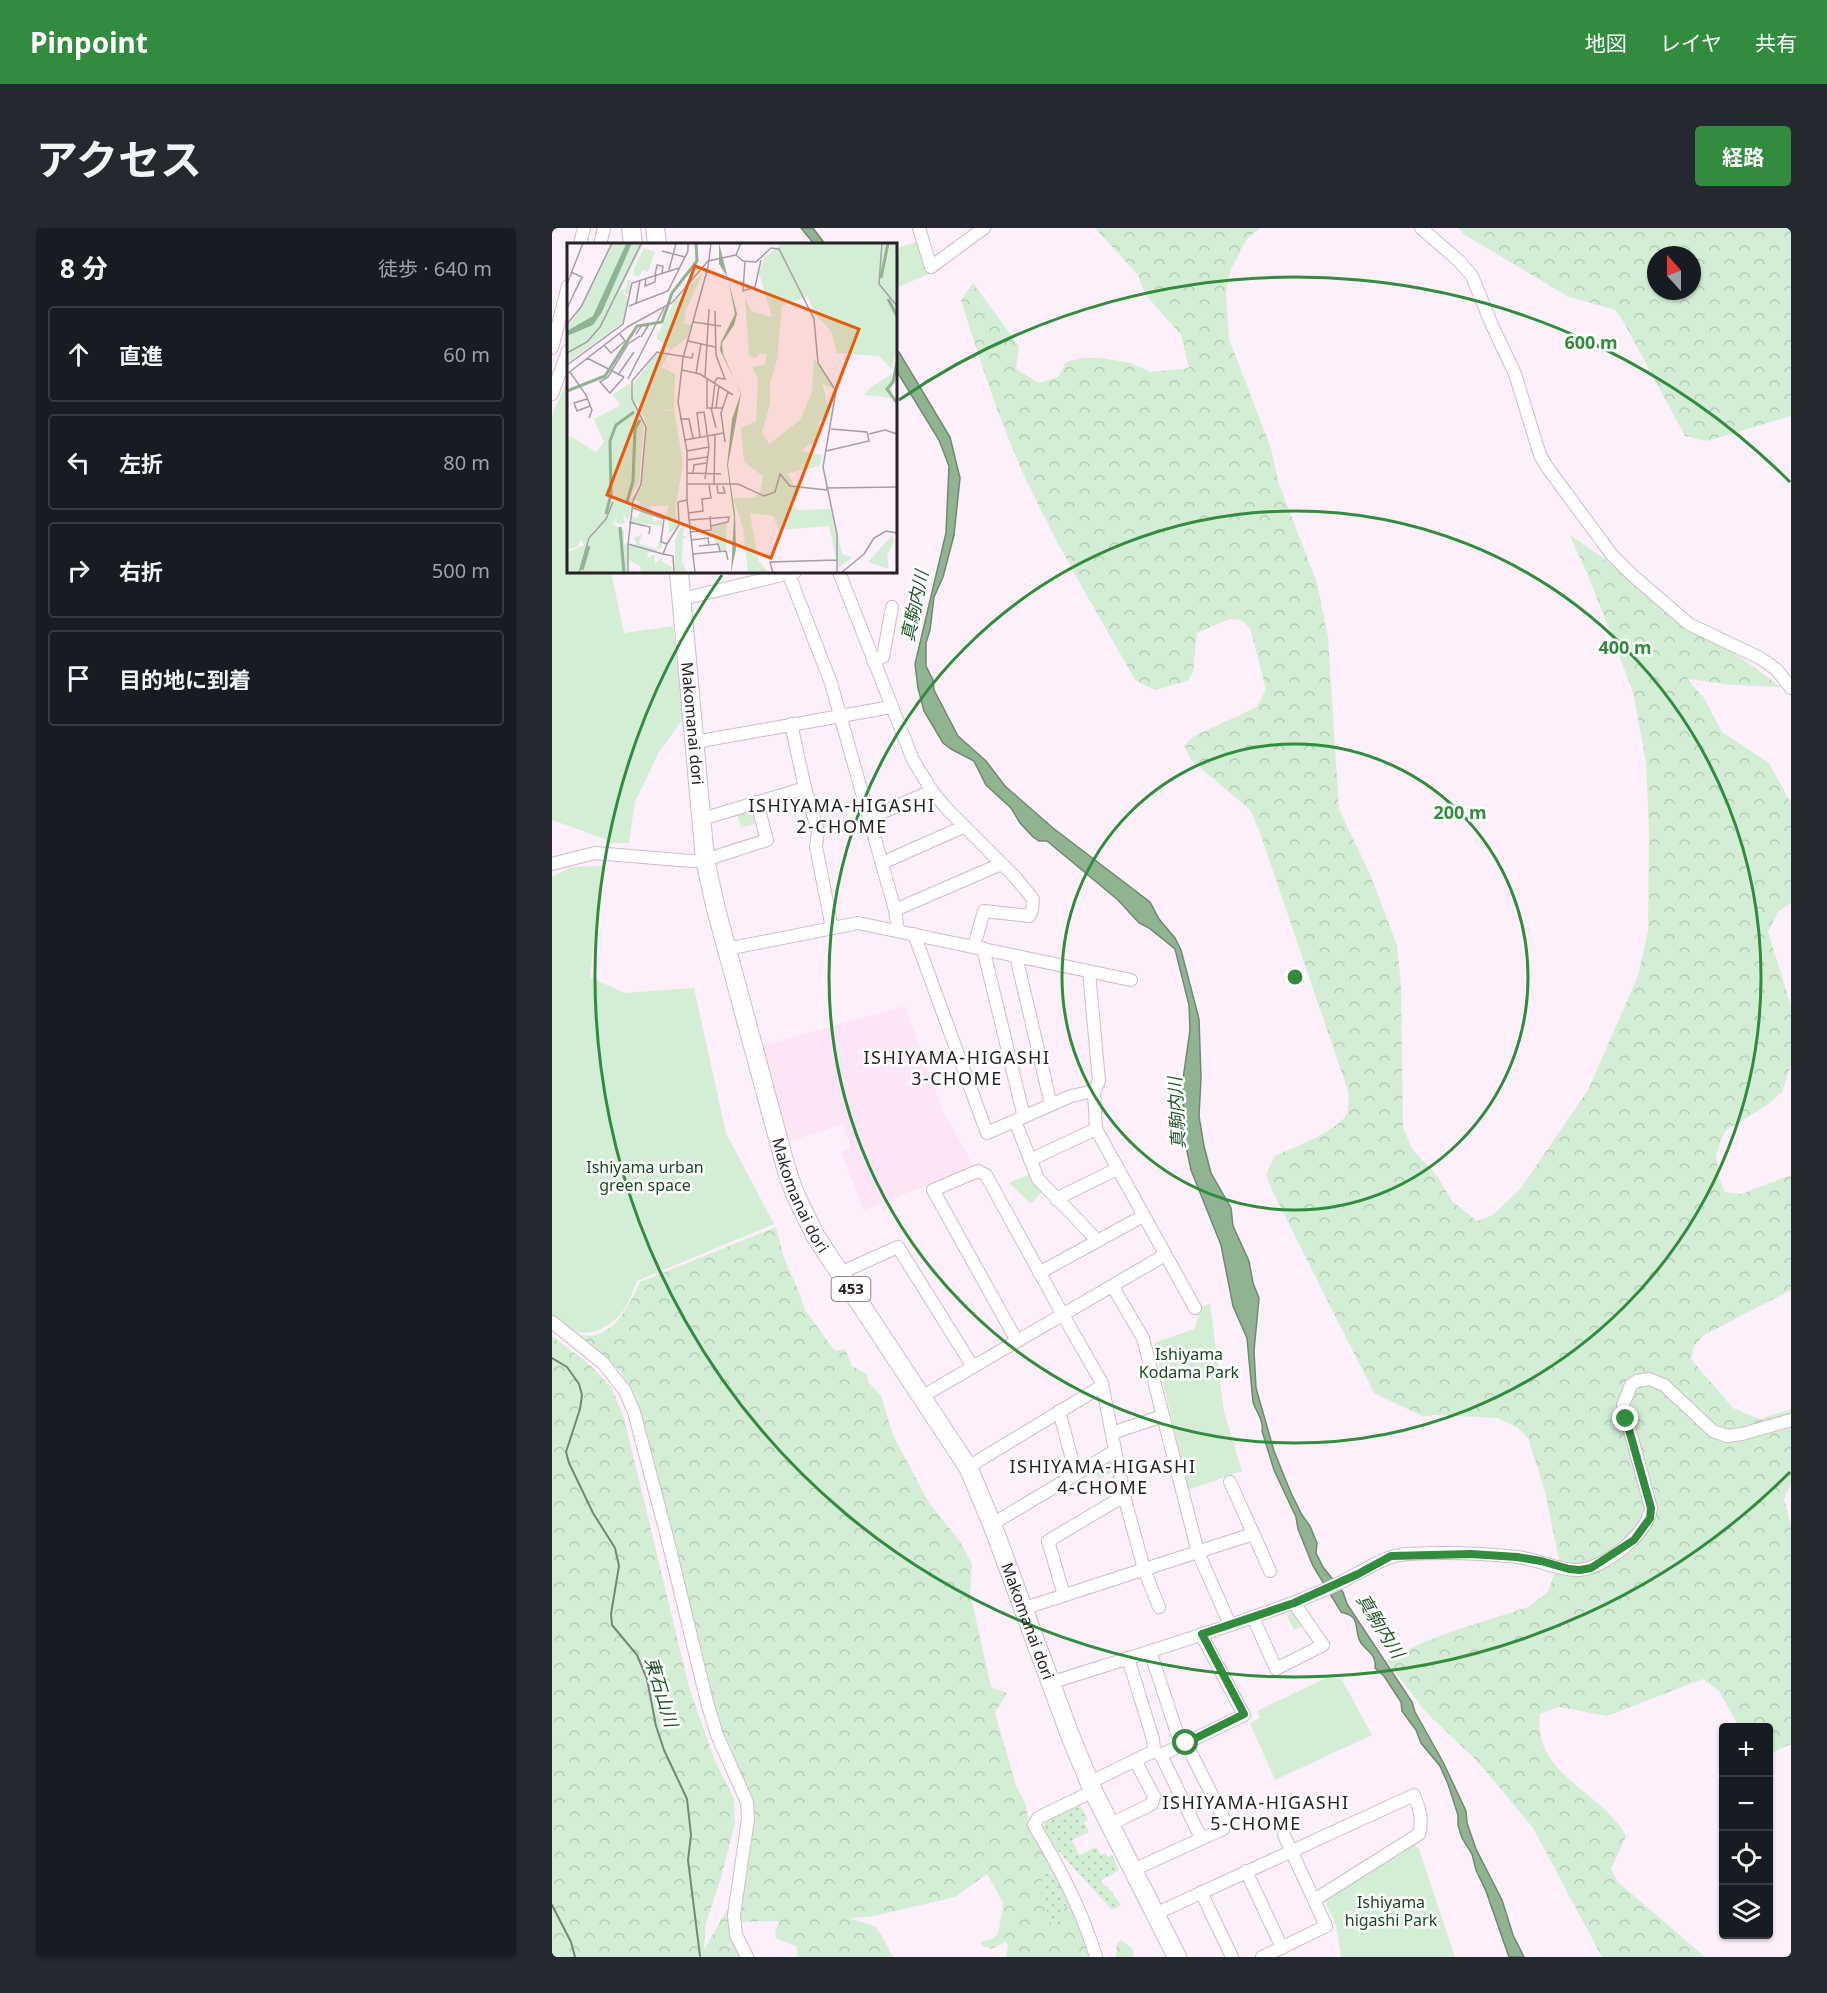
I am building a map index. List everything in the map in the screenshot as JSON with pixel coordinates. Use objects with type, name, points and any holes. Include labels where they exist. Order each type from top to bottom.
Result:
[{"type":"highway","points":[[631,228],[633,243]]},
{"type":"highway","points":[[644,228],[645,243]]},
{"type":"highway","points":[[655,228],[657,243]]},
{"type":"highway","name":"Makomanai dori","points":[[680,573],[705,860],[716,909],[795,1194],[816,1237],[968,1467],[992,1524],[1022,1609],[1091,1787],[1177,1957]]},
{"type":"street","points":[[580,243],[584,228]]},
{"type":"street","points":[[600,243],[604,228]]},
{"type":"street","points":[[919,228],[931,267],[984,228]]},
{"type":"street","points":[[1421,228],[1459,261],[1472,276],[1515,374],[1540,455],[1612,555],[1689,624],[1760,658],[1776,669],[1791,688]]},
{"type":"street","points":[[552,348],[567,290]]},
{"type":"street","points":[[552,394],[567,354]]},
{"type":"street","points":[[682,599],[787,573]]},
{"type":"street","points":[[791,573],[831,683],[882,862],[898,930]]},
{"type":"street","points":[[839,573],[913,760],[933,791],[963,827],[1033,899],[1029,916],[984,911],[979,947],[1030,1160],[1038,1179],[1098,1241]]},
{"type":"street","points":[[873,661],[883,657],[892,607]]},
{"type":"street","points":[[695,742],[891,707]]},
{"type":"street","points":[[791,724],[805,788],[818,831],[816,847],[832,928]]},
{"type":"street","points":[[702,819],[805,788]]},
{"type":"street","points":[[869,818],[933,791]]},
{"type":"street","points":[[552,864],[595,853],[692,861],[705,860],[767,840],[757,802]]},
{"type":"street","points":[[882,862],[963,827]]},
{"type":"street","points":[[895,910],[1001,864]]},
{"type":"street","points":[[727,949],[858,923],[1131,980]]},
{"type":"street","points":[[914,934],[987,1133],[1071,1096],[1094,1091]]},
{"type":"street","points":[[1016,956],[1051,1105]]},
{"type":"street","points":[[1089,972],[1099,1081],[1094,1091],[1096,1129],[1195,1308]]},
{"type":"street","points":[[1030,1160],[1096,1129]]},
{"type":"street","points":[[1056,1199],[1117,1169]]},
{"type":"street","points":[[1017,1341],[933,1190],[978,1170],[986,1175],[1062,1315],[1102,1383],[1124,1496],[1144,1569],[1159,1607]]},
{"type":"street","points":[[1039,1273],[1143,1216]]},
{"type":"street","points":[[840,1273],[898,1247],[973,1367]]},
{"type":"street","points":[[923,1396],[1165,1255]]},
{"type":"street","points":[[1113,1287],[1143,1338],[1198,1552],[1230,1625]]},
{"type":"street","points":[[552,1322],[603,1363],[625,1391],[634,1412],[707,1702],[717,1735],[747,1802],[748,1819],[734,1915],[736,1935],[747,1957]]},
{"type":"street","points":[[1050,1683],[1297,1601],[1355,1575],[1382,1559],[1409,1554],[1471,1554],[1517,1557],[1569,1569],[1591,1568],[1634,1540],[1650,1518],[1651,1508],[1623,1405],[1629,1389],[1637,1381],[1655,1380],[1664,1385],[1713,1431],[1727,1436],[1743,1434],[1791,1420]]},
{"type":"street","points":[[968,1467],[1102,1386]]},
{"type":"street","points":[[1059,1411],[1076,1474]]},
{"type":"street","points":[[1112,1433],[1163,1416]]},
{"type":"street","points":[[992,1524],[1115,1452]]},
{"type":"street","points":[[1230,1482],[1270,1571]]},
{"type":"street","points":[[1064,1595],[1047,1541],[1124,1496]]},
{"type":"street","points":[[1022,1609],[1253,1534]]},
{"type":"street","points":[[1253,1617],[1276,1669],[1323,1645],[1297,1601]]},
{"type":"street","points":[[1096,1957],[1092,1942],[1058,1866],[1034,1825],[1038,1818],[1135,1760],[1183,1744],[1244,1714],[1202,1634]]},
{"type":"street","points":[[1133,1870],[1223,1829],[1224,1819],[1183,1744],[1150,1651]]},
{"type":"street","points":[[1128,1658],[1157,1753],[1201,1838]]},
{"type":"street","points":[[1109,1826],[1152,1804],[1154,1796],[1135,1760]]},
{"type":"street","points":[[1155,1914],[1414,1795],[1422,1822],[1419,1834],[1314,1900]]},
{"type":"street","points":[[1262,1957],[1326,1926],[1284,1835]]},
{"type":"street","points":[[1246,1871],[1282,1948]]},
{"type":"street","points":[[1201,1892],[1232,1957]]},
{"type":"shaded area","points":[[801,228],[813,228],[824,243],[813,243]]},
{"type":"shaded area","points":[[897,351],[950,437],[960,478],[954,535],[943,577],[934,597],[926,643],[926,666],[933,680],[934,690],[958,736],[986,761],[1005,786],[1053,828],[1150,902],[1181,950],[1199,1019],[1201,1078],[1199,1116],[1204,1146],[1211,1173],[1231,1208],[1233,1226],[1249,1261],[1253,1283],[1259,1298],[1254,1351],[1256,1388],[1274,1451],[1291,1493],[1310,1526],[1317,1543],[1316,1553],[1323,1567],[1343,1592],[1347,1604],[1412,1702],[1415,1712],[1443,1762],[1466,1811],[1467,1823],[1476,1849],[1502,1900],[1513,1935],[1524,1957],[1509,1957],[1472,1854],[1462,1838],[1458,1815],[1440,1766],[1421,1743],[1416,1730],[1402,1711],[1401,1702],[1384,1676],[1375,1668],[1373,1657],[1359,1640],[1354,1619],[1341,1612],[1313,1566],[1298,1529],[1296,1517],[1274,1470],[1262,1431],[1261,1420],[1253,1402],[1247,1338],[1233,1306],[1221,1245],[1191,1170],[1185,1142],[1182,1086],[1190,1030],[1189,1005],[1175,949],[1149,928],[1139,923],[1118,900],[1047,841],[1039,841],[1033,837],[1020,823],[1011,808],[986,785],[974,761],[943,743],[924,711],[915,664],[946,533],[949,466],[939,440],[899,375]]},
{"type":"shaded area","points":[[905,1006],[943,1111],[974,1167],[864,1210],[841,1151],[851,1148],[843,1124],[788,1142],[762,1046]]},
{"type":"green space","points":[[1095,228],[1260,228],[1247,239],[1230,271],[1226,294],[1229,339],[1271,448],[1278,481],[1317,583],[1328,637],[1339,809],[1369,872],[1397,945],[1401,986],[1403,1128],[1413,1150],[1437,1176],[1452,1201],[1477,1221],[1493,1215],[1520,1189],[1588,1090],[1638,976],[1648,931],[1649,831],[1646,762],[1633,692],[1590,580],[1569,534],[1781,687],[1734,685],[1687,679],[1704,698],[1722,732],[1769,763],[1791,803],[1791,903],[1778,912],[1768,932],[1791,1006],[1791,1065],[1782,1092],[1766,1106],[1725,1131],[1716,1154],[1719,1177],[1725,1192],[1741,1194],[1791,1175],[1791,1290],[1704,1335],[1694,1346],[1691,1359],[1733,1408],[1759,1419],[1791,1409],[1791,1484],[1784,1499],[1791,1525],[1791,1744],[1773,1752],[1773,1723],[1737,1723],[1719,1691],[1703,1679],[1607,1716],[1559,1707],[1540,1714],[1541,1735],[1547,1753],[1571,1781],[1615,1820],[1626,1836],[1611,1869],[1618,1882],[1705,1957],[1602,1957],[1533,1828],[1478,1762],[1425,1711],[1387,1661],[1419,1644],[1450,1632],[1528,1607],[1548,1592],[1559,1560],[1545,1492],[1528,1438],[1518,1428],[1497,1418],[1433,1415],[1424,1417],[1374,1393],[1266,1175],[1275,1156],[1315,1138],[1343,1119],[1348,1111],[1349,1094],[1260,833],[1250,810],[1191,760],[1184,745],[1194,736],[1257,707],[1266,689],[1250,628],[1241,620],[1229,619],[1197,633],[1193,672],[1188,681],[1155,690],[1135,680],[1073,571],[1030,488],[1001,420],[961,300],[973,283],[1019,346],[1016,369],[1039,383],[1058,377],[1066,362],[1083,358],[1102,358],[1130,363],[1151,372],[1189,368],[1181,335],[1145,294],[1138,275]]},
{"type":"green space","points":[[1458,228],[1791,228],[1791,416],[1707,441],[1685,436],[1615,310],[1567,296],[1465,235]]},
{"type":"green space","points":[[919,241],[931,273],[897,288],[897,252],[900,247]]},
{"type":"green space","points":[[567,379],[567,573],[611,573],[624,633],[673,626],[683,719],[659,752],[635,802],[629,843],[608,843],[605,839],[552,820],[552,416]]},
{"type":"green space","points":[[753,807],[757,823],[741,828],[737,812]]},
{"type":"green space","name":"Ishiyama urban green space","points":[[602,866],[590,977],[624,993],[694,988],[726,1133],[774,1224],[637,1281],[628,1304],[621,1314],[609,1325],[586,1333],[570,1330],[552,1315],[552,877],[571,867]]},
{"type":"green space","points":[[1030,1174],[1042,1192],[1031,1204],[1009,1183]]},
{"type":"green space","points":[[776,1227],[784,1258],[805,1310],[835,1351],[845,1349],[852,1366],[867,1374],[868,1382],[881,1396],[893,1435],[929,1503],[959,1540],[972,1564],[970,1593],[991,1687],[1007,1693],[995,1713],[1016,1785],[1026,1805],[1029,1824],[1052,1864],[1043,1880],[1041,1892],[1050,1922],[1055,1925],[1060,1924],[1065,1906],[1074,1909],[1089,1957],[1006,1957],[1008,1945],[1006,1942],[991,1949],[981,1945],[982,1941],[993,1939],[998,1934],[1003,1906],[987,1874],[955,1897],[869,1917],[850,1918],[876,1927],[893,1957],[797,1957],[797,1947],[776,1938],[775,1932],[779,1921],[738,1922],[737,1912],[755,1817],[751,1800],[728,1748],[716,1709],[636,1397],[620,1371],[575,1331],[588,1336],[607,1330],[621,1316],[640,1282]]},
{"type":"green space","name":"Ishiyama Kodama Park","points":[[1210,1303],[1224,1412],[1242,1471],[1188,1490],[1154,1343],[1194,1329],[1202,1307]]},
{"type":"green space","points":[[552,1336],[590,1365],[612,1388],[624,1418],[689,1687],[715,1761],[734,1799],[735,1823],[721,1878],[706,1923],[704,1950],[726,1911],[731,1908],[743,1957],[552,1957]]},
{"type":"green space","points":[[1112,1459],[1115,1470],[1099,1479],[1094,1469]]},
{"type":"green space","points":[[1292,1612],[1297,1614],[1303,1626],[1294,1630],[1286,1614]]},
{"type":"green space","points":[[1330,1676],[1342,1680],[1372,1735],[1275,1780],[1250,1723],[1260,1718],[1257,1711]]},
{"type":"green space","points":[[1080,1804],[1088,1820],[1084,1822],[1089,1832],[1072,1840],[1079,1855],[1096,1847],[1101,1855],[1105,1853],[1108,1857],[1112,1855],[1119,1870],[1100,1881],[1121,1905],[1112,1910],[1058,1851],[1043,1828],[1046,1820]]},
{"type":"green space","name":"Ishiyama higashi Park","points":[[1414,1843],[1419,1849],[1455,1957],[1341,1957],[1336,1925],[1325,1902],[1326,1898]]},
{"type":"green space","points":[[1052,1864],[1074,1909],[1062,1925],[1051,1927],[1040,1895],[1040,1887],[1045,1872]]},
{"type":"green space","points":[[1121,1940],[1133,1949],[1134,1957],[1115,1957],[1116,1944]]},
{"type":"waterway","name":"東石山川","points":[[552,1358],[567,1367],[579,1384],[582,1395],[580,1409],[566,1452],[593,1513],[615,1548],[619,1566],[611,1614],[612,1625],[637,1655],[647,1679],[656,1726],[664,1750],[687,1799],[691,1835],[688,1860],[700,1956]]},
{"type":"waterway","points":[[552,1905],[571,1942],[575,1957]]},
{"type":"district","name":"ISHIYAMA-HIGASHI 2-CHOME","points":[[842,816]]},
{"type":"district","name":"ISHIYAMA-HIGASHI 3-CHOME","points":[[957,1068]]},
{"type":"district","name":"ISHIYAMA-HIGASHI 4-CHOME","points":[[1103,1477]]},
{"type":"district","name":"ISHIYAMA-HIGASHI 5-CHOME","points":[[1256,1813]]},
{"type":"route","points":[[1186,1743],[1244,1714],[1202,1634],[1294,1603],[1358,1574],[1391,1556],[1471,1554],[1517,1557],[1580,1570],[1591,1568],[1634,1540],[1650,1518],[1651,1508],[1626,1419]]},
{"type":"water label","name":"真駒内川","points":[[915,606]]},
{"type":"water label","name":"真駒内川","points":[[1177,1113]]},
{"type":"water label","name":"真駒内川","points":[[1380,1626]]}]
